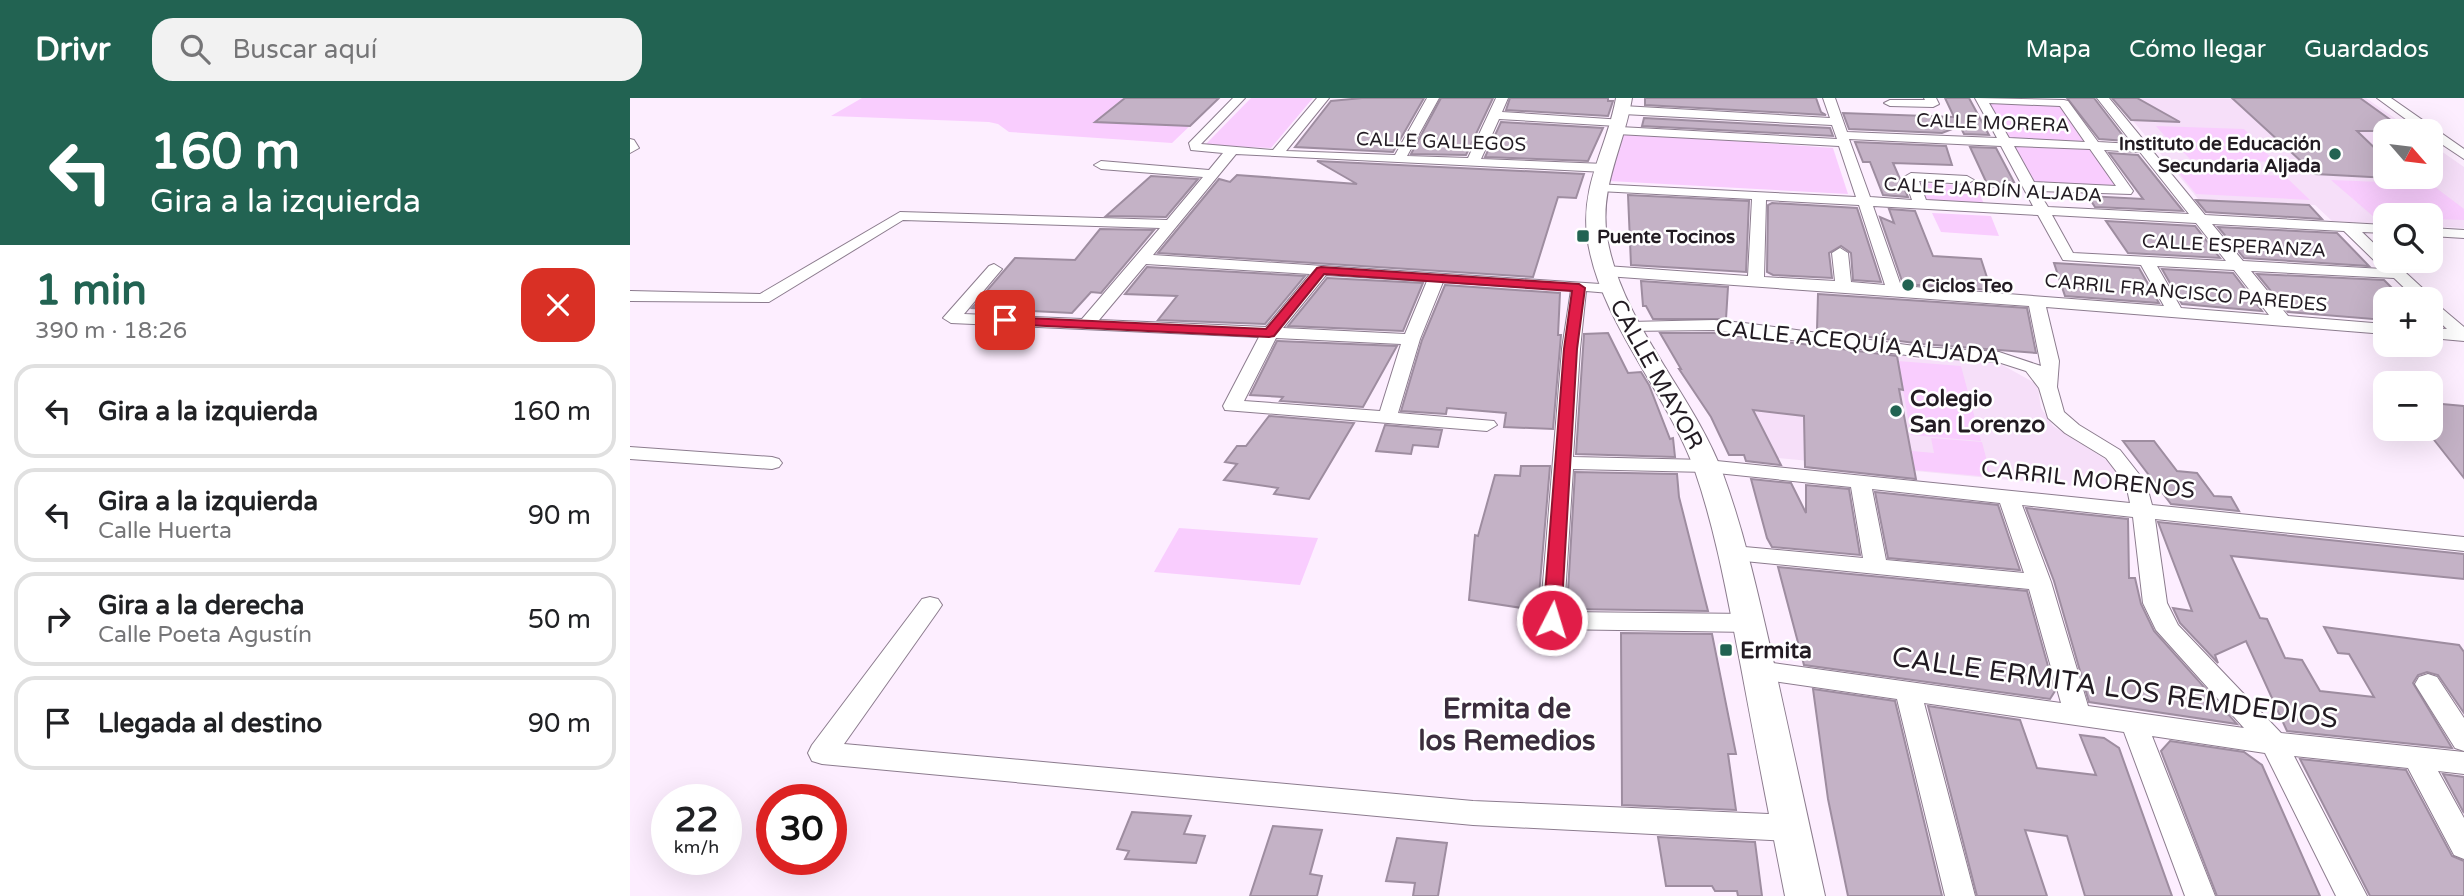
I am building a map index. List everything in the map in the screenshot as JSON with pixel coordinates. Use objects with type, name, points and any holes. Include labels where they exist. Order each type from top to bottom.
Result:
[{"type":"main road","name":"CALLE MAYOR","points":[[1621,115],[1602,177],[1596,218],[1608,279],[1630,327],[1689,425],[1707,466],[1734,553],[1805,896]]},
{"type":"street","name":"CALLE GALLEGOS","points":[[1239,98],[1194,145],[1199,148],[1276,154],[1474,162],[1602,177]]},
{"type":"street","points":[[1276,154],[1323,98]]},
{"type":"street","points":[[1399,159],[1433,98]]},
{"type":"street","points":[[1474,162],[1502,98]]},
{"type":"street","points":[[1718,98],[1725,136]]},
{"type":"street","points":[[1829,98],[1895,290]]},
{"type":"street","points":[[1890,103],[1933,104],[1930,98]]},
{"type":"street","points":[[2102,98],[2281,320]]},
{"type":"street","points":[[2383,98],[2412,119]]},
{"type":"street","points":[[1982,99],[2042,211]]},
{"type":"street","points":[[1982,99],[2064,103],[2126,191],[2029,186]]},
{"type":"street","points":[[1495,115],[1722,115],[1837,122]]},
{"type":"street","name":"CALLE MORERA","points":[[1621,115],[1725,136],[2144,148]]},
{"type":"street","points":[[2443,141],[2464,155]]},
{"type":"street","points":[[630,143],[633,148],[630,149]]},
{"type":"street","points":[[1087,324],[1232,151]]},
{"type":"street","points":[[1101,165],[1211,174]]},
{"type":"street","name":"CALLE JARDÍN ALJADA","points":[[1602,177],[1759,196],[2373,228]]},
{"type":"street","points":[[1921,205],[1912,177],[1967,180]]},
{"type":"street","points":[[1756,281],[1759,196]]},
{"type":"street","name":"CALLE ESPERANZA","points":[[2042,211],[2068,257],[2398,274]]},
{"type":"street","points":[[630,296],[763,299],[900,216],[1172,224]]},
{"type":"street","name":"CALLE ESPERANZA","points":[[2348,227],[2412,287]]},
{"type":"street","points":[[2443,233],[2464,234]]},
{"type":"street","points":[[1840,253],[1844,287]]},
{"type":"street","name":"CARRIL FRANCISCO PAREDES","points":[[1141,259],[1579,288],[1608,279],[1756,281],[2373,328]]},
{"type":"street","points":[[2146,261],[2175,312]]},
{"type":"street","points":[[994,269],[951,318],[1411,339]]},
{"type":"street","points":[[1321,271],[1269,333],[1232,406],[1487,425]]},
{"type":"street","points":[[1388,416],[1411,339],[1436,279]]},
{"type":"street","points":[[1579,288],[1571,349],[1552,620],[1749,623]]},
{"type":"street","points":[[2036,301],[2050,361],[2048,387]]},
{"type":"street","points":[[2443,316],[2464,336]]},
{"type":"street","name":"CALLE ACEQUÍA ALJADA","points":[[1630,327],[1728,326],[1922,352],[1999,357],[2032,367],[2048,387],[2055,414],[2072,429],[2113,454],[2136,483],[2143,513],[2155,603],[2168,630],[2274,743],[2352,896]]},
{"type":"street","points":[[2443,334],[2464,336]]},
{"type":"street","points":[[630,453],[772,463]]},
{"type":"street","name":"CARRIL MORENOS","points":[[1564,463],[1707,466],[2464,544]]},
{"type":"street","points":[[1860,480],[1875,565]]},
{"type":"street","points":[[2008,497],[2039,582],[2078,715]]},
{"type":"street","points":[[1734,553],[2039,582]]},
{"type":"street","points":[[930,605],[822,753],[1473,813],[1792,828]]},
{"type":"street","name":"CALLE ERMITA LOS REMDEDIOS","points":[[1759,670],[2274,743],[2464,763]]},
{"type":"street","points":[[2428,684],[2464,740]]},
{"type":"street","points":[[1909,691],[1960,896]]},
{"type":"street","points":[[2134,723],[2200,896]]},
{"type":"street","points":[[2416,758],[2464,846]]},
{"type":"shaded area","points":[[862,98],[1219,98],[1172,143],[1009,132],[998,124],[989,122],[831,116]]},
{"type":"shaded area","points":[[1251,98],[1313,98],[1271,148],[1205,145]]},
{"type":"shaded area","name":"Instituto de Educación Secundaria Aljada","points":[[2114,98],[2366,98],[2396,119],[2373,119],[2373,189],[2443,189],[2443,152],[2464,167],[2464,228],[2443,227],[2443,203],[2373,203],[2373,223],[2332,221],[2315,205],[2199,200]]},
{"type":"shaded area","points":[[1982,99],[2064,103],[2126,191],[2029,186]]},
{"type":"shaded area","points":[[2156,126],[2244,129],[2260,145],[2170,142]]},
{"type":"shaded area","points":[[1624,133],[1833,148],[1848,194],[1609,181]]},
{"type":"shaded area","points":[[2176,144],[2260,147],[2276,162],[2190,159]]},
{"type":"shaded area","points":[[2177,171],[2285,176],[2310,200],[2196,194]]},
{"type":"shaded area","points":[[2331,180],[2373,182],[2373,189],[2438,189],[2464,209],[2464,220],[2443,219],[2443,203],[2373,203],[2373,216]]},
{"type":"shaded area","points":[[1919,183],[1976,186],[1984,204],[1928,202]]},
{"type":"shaded area","points":[[1932,213],[1991,216],[1999,236],[1941,232]]},
{"type":"shaded area","name":"Colegio San Lorenzo","points":[[1750,333],[1790,341],[1864,345],[1916,359],[1997,362],[2033,382],[2038,388],[2041,408],[2053,426],[2111,463],[2119,477],[2116,490],[1777,458],[1728,353],[1739,343],[1736,334]]},
{"type":"shaded area","points":[[1898,361],[1961,366],[1981,441],[1911,435]]},
{"type":"shaded area","points":[[1931,438],[1982,442],[1991,477],[1914,470],[1912,451],[1934,453]]},
{"type":"shaded area","points":[[1179,528],[1318,538],[1300,585],[1154,572]]},
{"type":"building","points":[[1125,98],[1219,98],[1190,126],[1095,122]]},
{"type":"building","points":[[1424,98],[1393,152],[1295,147],[1331,101]]},
{"type":"building","points":[[1441,98],[1493,98],[1466,155],[1411,154]]},
{"type":"building","points":[[1510,98],[1608,98],[1608,101],[1613,101],[1608,116],[1506,110]]},
{"type":"building","points":[[1645,98],[1816,98],[1821,112],[1826,115],[1645,105]]},
{"type":"building","points":[[1945,98],[1969,98],[1989,135],[1964,134],[1960,126],[1942,133],[1849,129],[1843,113],[1954,117]]},
{"type":"building","points":[[2067,98],[2094,98],[2127,141],[2099,139]]},
{"type":"building","points":[[2112,98],[2137,98],[2180,122],[2131,120]]},
{"type":"building","points":[[2232,98],[2360,98],[2389,119],[2373,119],[2373,131],[2357,131],[2373,146],[2373,177],[2315,174]]},
{"type":"building","points":[[1644,118],[1830,128],[1833,136],[1642,126]]},
{"type":"building","points":[[1501,122],[1603,128],[1588,161],[1485,157]]},
{"type":"building","points":[[1855,142],[1946,146],[1952,165],[1893,163],[1908,197],[1883,195],[1870,162],[1863,162]]},
{"type":"building","points":[[1970,147],[1996,148],[2014,182],[1989,188]]},
{"type":"building","points":[[2109,153],[2138,155],[2183,211],[2095,207],[2088,196],[2143,199]]},
{"type":"building","points":[[1317,161],[1584,174],[1576,198],[1558,197],[1533,277],[1158,253],[1219,179],[1230,182],[1237,175],[1357,184]]},
{"type":"building","points":[[1151,176],[1198,179],[1166,217],[1106,216]]},
{"type":"building","points":[[1628,195],[1749,201],[1746,272],[1631,265]]},
{"type":"building","points":[[2196,200],[2309,205],[2322,219],[2206,212]]},
{"type":"building","points":[[1772,203],[1857,208],[1881,282],[1853,280],[1851,253],[1841,246],[1829,253],[1832,278],[1773,275],[1767,272],[1768,205]]},
{"type":"building","points":[[1889,209],[1915,211],[1933,256],[1981,259],[1991,290],[1903,284],[1880,217],[1894,223]]},
{"type":"building","points":[[2106,221],[2195,226],[2220,258],[2128,253]]},
{"type":"building","points":[[2218,227],[2337,233],[2369,266],[2244,258]]},
{"type":"building","points":[[1100,229],[1154,230],[1101,293],[1091,292],[1072,313],[972,308],[1015,258],[1075,260]]},
{"type":"building","points":[[2054,263],[2139,268],[2159,303],[2065,296]]},
{"type":"building","points":[[1147,267],[1305,276],[1265,324],[1158,320],[1177,296],[1125,294]]},
{"type":"building","points":[[2162,269],[2233,273],[2262,311],[2182,304]]},
{"type":"building","points":[[2257,274],[2384,280],[2391,287],[2373,287],[2373,319],[2288,312]]},
{"type":"building","points":[[1327,278],[1423,283],[1403,331],[1288,326]]},
{"type":"building","points":[[1641,281],[1728,287],[1726,319],[1653,319],[1646,306],[1643,306]]},
{"type":"building","points":[[1445,285],[1560,293],[1558,335],[1561,335],[1553,429],[1504,427],[1506,413],[1447,408],[1446,414],[1401,411],[1422,340]]},
{"type":"building","points":[[1818,294],[2027,308],[2036,353],[1922,344],[1817,330]]},
{"type":"building","points":[[1608,333],[1628,373],[1641,372],[1649,385],[1670,439],[1673,438],[1675,457],[1576,454],[1584,334]]},
{"type":"building","points":[[1660,333],[1714,333],[1897,356],[1903,390],[1899,389],[1916,479],[1805,467],[1804,416],[1753,410],[1781,465],[1746,461],[1744,455],[1729,455],[1711,417],[1679,369]]},
{"type":"building","points":[[1277,341],[1397,346],[1363,407],[1280,401],[1283,397],[1250,395]]},
{"type":"building","points":[[2443,404],[2464,406],[2464,478],[2435,441],[2443,441]]},
{"type":"building","points":[[1269,416],[1354,423],[1309,499],[1274,494],[1278,488],[1224,480],[1237,464],[1225,462],[1237,446],[1246,446]]},
{"type":"building","points":[[1385,425],[1442,430],[1438,447],[1413,445],[1411,454],[1376,451]]},
{"type":"building","points":[[2123,441],[2154,441],[2177,471],[2197,473],[2214,496],[2231,497],[2239,511],[2171,504]]},
{"type":"building","points":[[1521,466],[1550,466],[1538,607],[1536,606],[1535,610],[1469,600],[1475,535],[1478,536],[1495,475],[1520,476]]},
{"type":"building","points":[[1575,472],[1677,474],[1679,497],[1708,611],[1567,609]]},
{"type":"building","points":[[1751,479],[1791,483],[1806,513],[1806,485],[1849,489],[1860,555],[1772,547],[1767,538]]},
{"type":"building","points":[[1875,492],[1998,505],[2020,570],[1888,558]]},
{"type":"building","points":[[2026,508],[2128,519],[2129,578],[2135,578],[2141,604],[2154,631],[2237,724],[2089,702],[2054,581]]},
{"type":"building","points":[[2158,522],[2464,554],[2464,579],[2231,556],[2260,618],[2267,619],[2285,658],[2302,660],[2320,691],[2374,697],[2349,654],[2338,653],[2324,627],[2459,645],[2464,652],[2464,713],[2438,675],[2427,672],[2418,675],[2413,683],[2452,748],[2287,731],[2246,641],[2215,655],[2218,663],[2180,623],[2173,608],[2192,611]]},
{"type":"building","points":[[1778,567],[2027,591],[2055,691],[2050,699],[1804,665]]},
{"type":"building","points":[[1621,633],[1712,634],[1736,754],[1728,754],[1736,810],[1622,805]]},
{"type":"building","points":[[1813,689],[1895,701],[1942,896],[1848,896],[1828,799]]},
{"type":"building","points":[[1928,706],[2020,720],[2037,768],[2096,775],[2080,735],[2104,738],[2119,748],[2172,896],[2085,896],[2067,836],[2025,830],[2047,896],[1977,896]]},
{"type":"building","points":[[2170,741],[2244,752],[2262,765],[2320,896],[2217,896],[2161,751]]},
{"type":"building","points":[[2300,759],[2406,770],[2452,856],[2464,861],[2464,896],[2370,896]]},
{"type":"building","points":[[2443,774],[2464,777],[2464,813]]},
{"type":"building","points":[[1132,812],[1191,816],[1184,834],[1205,836],[1196,863],[1125,859],[1129,851],[1117,849]]},
{"type":"building","points":[[1273,826],[1322,830],[1310,874],[1322,876],[1317,896],[1250,896]]},
{"type":"building","points":[[1658,837],[1755,842],[1762,896],[1738,896],[1737,891],[1715,891],[1712,886],[1666,886]]},
{"type":"building","points":[[1397,838],[1447,843],[1438,896],[1413,896],[1415,883],[1386,881]]},
{"type":"place","name":"Instituto de Educación Secundaria Aljada","points":[[2335,154]]},
{"type":"place","name":"Puente Tocinos","points":[[1583,236]]},
{"type":"place","name":"Ciclos Teo","points":[[1908,285]]},
{"type":"place","name":"Colegio San Lorenzo","points":[[1896,411]]},
{"type":"place","name":"Ermita","points":[[1726,650]]},
{"type":"district","name":"Ermita de los Remedios","points":[[1507,724]]},
{"type":"route","points":[[1005,320],[1269,333],[1321,271],[1579,288],[1571,349],[1552,620]]}]
